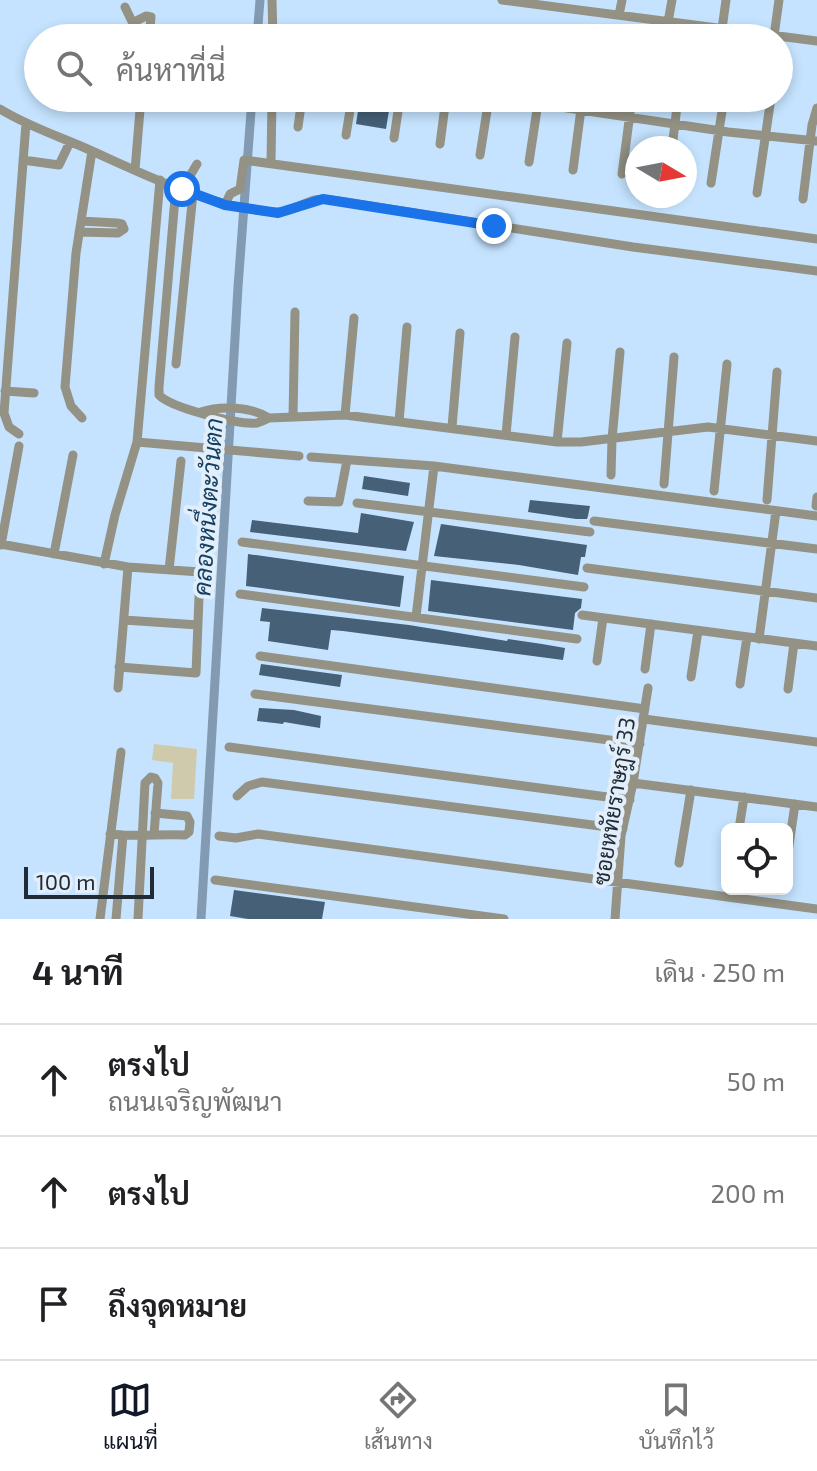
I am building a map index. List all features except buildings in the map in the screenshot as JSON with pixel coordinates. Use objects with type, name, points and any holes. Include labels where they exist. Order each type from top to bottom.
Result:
[{"type":"street","points":[[272,0],[273,24]]},
{"type":"street","points":[[502,0],[572,5],[683,24]]},
{"type":"street","points":[[619,15],[622,0]]},
{"type":"street","points":[[668,22],[672,0]]},
{"type":"street","points":[[723,24],[726,0]]},
{"type":"street","points":[[776,24],[779,0]]},
{"type":"street","points":[[125,7],[134,22],[146,16],[151,17],[150,24]]},
{"type":"street","points":[[793,38],[815,41]]},
{"type":"street","points":[[803,199],[817,108]]},
{"type":"street","points":[[0,109],[135,170],[238,208],[278,213],[313,200],[339,201],[633,247],[817,271]]},
{"type":"street","points":[[135,170],[140,112]]},
{"type":"street","points":[[268,163],[271,112]]},
{"type":"street","points":[[298,127],[300,112]]},
{"type":"street","points":[[346,135],[350,112]]},
{"type":"street","points":[[394,138],[398,112]]},
{"type":"street","points":[[440,144],[444,112]]},
{"type":"street","points":[[480,155],[487,112]]},
{"type":"street","points":[[529,162],[537,112]]},
{"type":"street","points":[[573,170],[581,112]]},
{"type":"street","points":[[602,112],[814,141]]},
{"type":"street","points":[[622,174],[630,112]]},
{"type":"street","points":[[673,136],[676,112]]},
{"type":"street","points":[[711,183],[722,112]]},
{"type":"street","points":[[757,193],[769,112]]},
{"type":"street","points":[[19,434],[5,421],[5,391],[26,123]]},
{"type":"street","points":[[23,160],[59,165],[70,142]]},
{"type":"street","points":[[82,418],[71,406],[65,387],[79,232],[92,151]]},
{"type":"street","points":[[225,205],[230,194],[240,189],[244,160],[817,239]]},
{"type":"street","points":[[197,164],[179,188],[159,395],[169,403],[201,412],[259,411],[269,418]]},
{"type":"street","points":[[104,564],[137,442],[160,180]]},
{"type":"street","points":[[176,364],[193,193]]},
{"type":"street","points":[[79,232],[118,233],[124,229],[122,224],[117,223],[81,221]]},
{"type":"street","points":[[293,417],[295,312]]},
{"type":"street","points":[[345,415],[354,318]]},
{"type":"street","points":[[399,422],[407,327]]},
{"type":"street","points":[[452,427],[460,333]]},
{"type":"street","points":[[506,435],[515,337]]},
{"type":"street","points":[[557,442],[567,343]]},
{"type":"street","points":[[611,475],[620,352]]},
{"type":"street","points":[[664,484],[674,357]]},
{"type":"street","points":[[714,491],[727,364]]},
{"type":"street","points":[[767,500],[777,372]]},
{"type":"street","points":[[5,391],[34,393]]},
{"type":"street","points":[[213,413],[259,423],[269,418],[345,415],[557,442],[612,439],[708,427],[817,441]]},
{"type":"street","points":[[137,442],[299,456]]},
{"type":"street","points":[[19,446],[0,544],[104,564],[200,572],[196,673],[119,667]]},
{"type":"street","points":[[54,554],[73,455]]},
{"type":"street","points":[[311,457],[434,466],[817,516]]},
{"type":"street","points":[[308,501],[339,502],[347,460]]},
{"type":"street","points":[[169,570],[181,461]]},
{"type":"street","points":[[416,617],[434,466]]},
{"type":"street","points":[[816,506],[817,497]]},
{"type":"street","points":[[357,503],[590,532]]},
{"type":"street","points":[[759,639],[776,511]]},
{"type":"street","points":[[594,521],[817,549]]},
{"type":"street","points":[[242,542],[584,587]]},
{"type":"street","points":[[118,688],[128,567]]},
{"type":"street","points":[[587,568],[817,598]]},
{"type":"street","points":[[240,594],[577,639]]},
{"type":"street","points":[[582,615],[817,646]]},
{"type":"street","points":[[597,661],[603,618]]},
{"type":"street","points":[[124,620],[198,625]]},
{"type":"street","points":[[645,669],[651,624]]},
{"type":"street","points":[[691,677],[698,631]]},
{"type":"street","points":[[740,684],[747,637]]},
{"type":"street","points":[[788,689],[794,643]]},
{"type":"street","points":[[260,656],[817,742]]},
{"type":"street","name":"ซอยหทัยราษฎร์ 33","points":[[615,919],[623,829],[648,688]]},
{"type":"street","points":[[255,694],[640,744]]},
{"type":"street","points":[[229,747],[630,800]]},
{"type":"street","points":[[100,919],[121,752]]},
{"type":"street","points":[[138,919],[145,783],[151,777],[158,783],[154,834]]},
{"type":"street","points":[[237,796],[248,786],[262,782],[623,829]]},
{"type":"street","points":[[633,783],[817,807]]},
{"type":"street","points":[[679,863],[691,790]]},
{"type":"street","points":[[740,823],[744,797]]},
{"type":"street","points":[[792,823],[795,804]]},
{"type":"street","points":[[110,834],[142,838],[154,834],[187,835],[190,822],[184,815],[155,813]]},
{"type":"street","points":[[219,836],[236,838],[258,834],[721,892]]},
{"type":"street","points":[[116,919],[123,835]]},
{"type":"street","points":[[215,880],[504,919]]},
{"type":"street","points":[[738,895],[817,909]]},
{"type":"shaded area","points":[[154,744],[197,749],[194,799],[171,799],[173,763],[152,760]]},
{"type":"waterway","name":"คลองหนึ่งตะวันตก","points":[[258,24],[260,0]]},
{"type":"waterway","name":"คลองหนึ่งตะวันตก","points":[[201,919],[251,112]]},
{"type":"route","points":[[182,189],[225,205],[278,213],[323,199],[494,226]]}]
